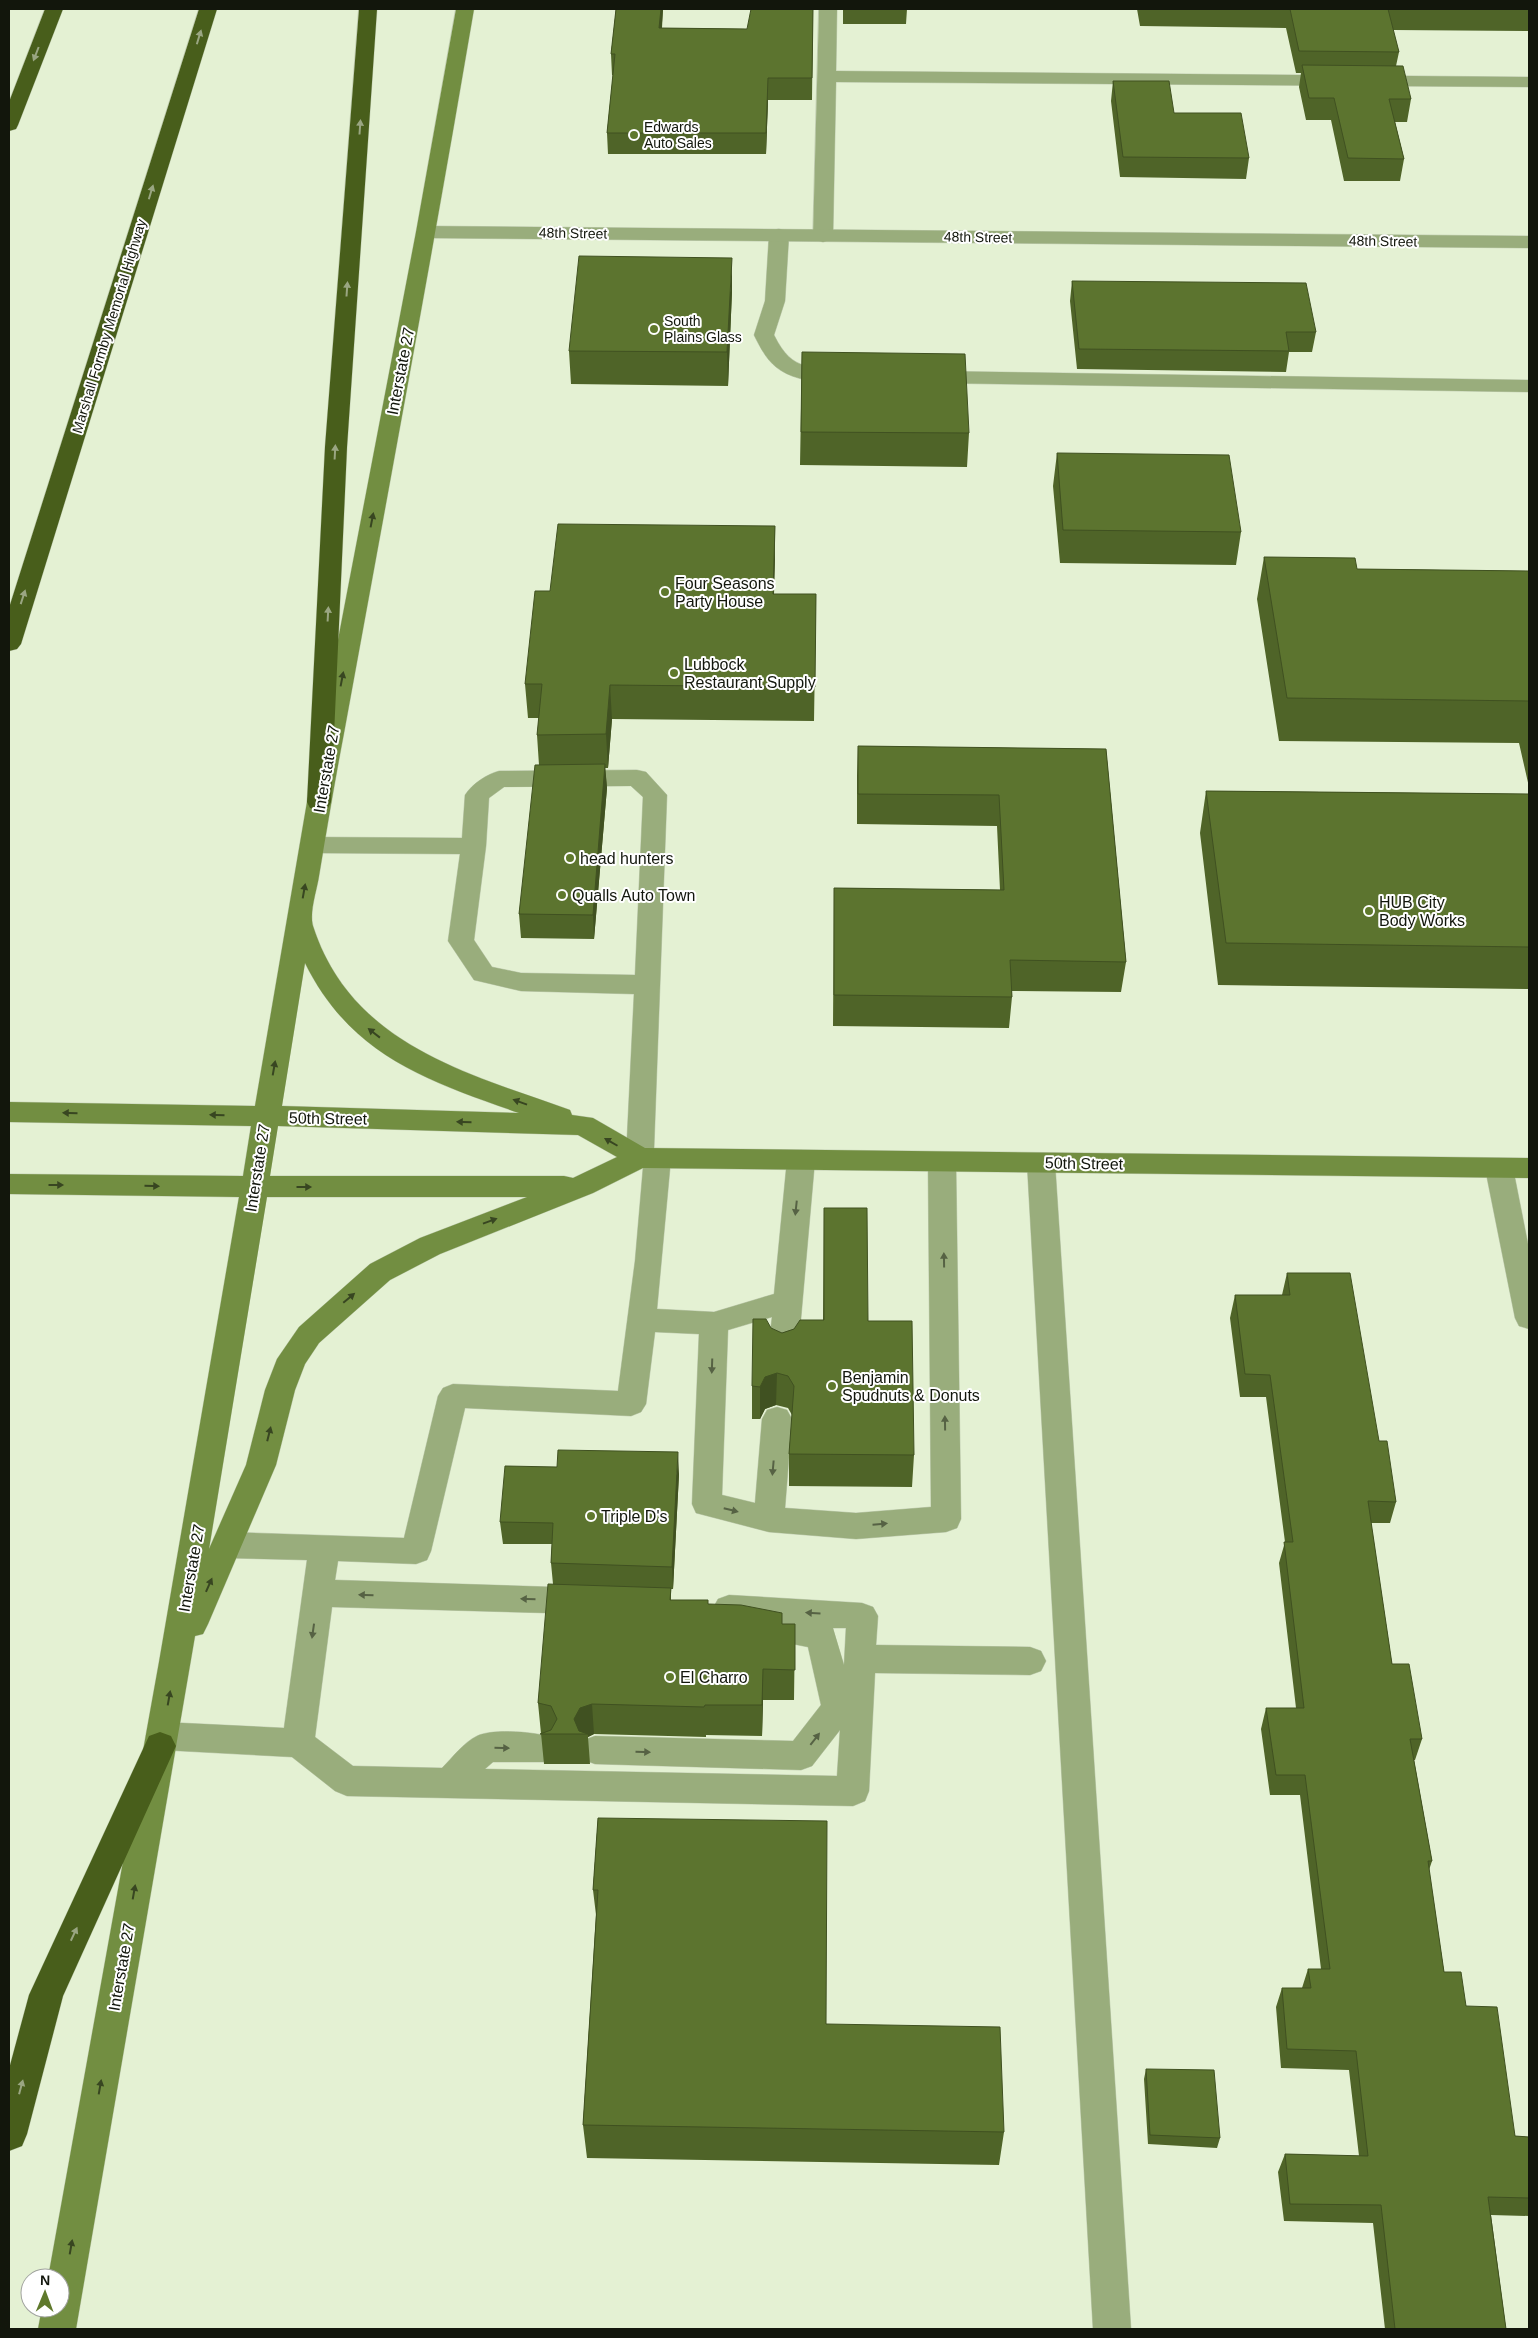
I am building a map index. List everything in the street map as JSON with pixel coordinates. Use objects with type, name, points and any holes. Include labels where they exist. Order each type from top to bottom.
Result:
[{"type":"highway","points":[[9,125],[54,9]]},
{"type":"highway","name":"Marshall Formby Memorial Highway","points":[[9,644],[208,9]]},
{"type":"highway","points":[[319,802],[336,448],[368,9]]},
{"type":"highway","points":[[9,2134],[46,1995],[161,1741]]},
{"type":"main road","name":"Interstate 27","points":[[57,2329],[175,1662],[319,802],[426,232],[465,9]]},
{"type":"main road","points":[[299,922],[313,956],[332,988],[371,1032],[397,1049],[449,1076],[583,1125]]},
{"type":"main road","name":"50th Street","points":[[9,1112],[266,1116],[583,1125],[648,1158]]},
{"type":"main road","name":"50th Street","points":[[9,1184],[255,1187],[583,1186],[648,1158],[942,1163],[1529,1168]]},
{"type":"main road","points":[[175,1662],[262,1465],[280,1390],[292,1359],[309,1335],[380,1272],[438,1242],[583,1186]]},
{"type":"street","points":[[823,236],[828,9]]},
{"type":"street","points":[[826,76],[1529,82]]},
{"type":"street","name":"48th Street","points":[[426,232],[1529,242]]},
{"type":"street","points":[[779,235],[775,300],[764,335],[770,349],[780,362],[800,372],[822,375],[861,376]]},
{"type":"street","points":[[910,377],[1529,386]]},
{"type":"street","points":[[227,1545],[416,1551],[453,1396],[631,1404],[649,1261],[647,985],[655,795],[636,778],[499,779],[477,794],[474,846],[461,941],[483,974],[521,982],[647,985]]},
{"type":"street","points":[[312,845],[474,846]]},
{"type":"street","points":[[783,1352],[786,1302],[801,1160]]},
{"type":"street","points":[[714,1323],[707,1504],[769,1519],[856,1526],[946,1519],[942,1163]]},
{"type":"street","points":[[1041,1163],[1112,2329]]},
{"type":"street","points":[[1499,1168],[1529,1318]]},
{"type":"street","points":[[641,1320],[714,1323],[786,1302]]},
{"type":"street","points":[[769,1519],[777,1419]]},
{"type":"street","points":[[298,1742],[324,1548]]},
{"type":"street","points":[[318,1593],[610,1602]]},
{"type":"street","points":[[161,1741],[298,1742],[347,1781],[853,1791],[862,1616],[701,1612],[734,1621],[821,1636],[838,1708],[801,1756],[595,1750]]},
{"type":"street","points":[[860,1659],[1030,1661]]},
{"type":"street","points":[[449,1783],[486,1748],[543,1748]]},
{"type":"building","points":[[616,9],[661,9],[659,28],[747,29],[751,9],[813,9],[812,78],[768,78],[766,133],[607,133],[615,54],[611,54]]},
{"type":"building","points":[[1290,9],[1388,9],[1399,52],[1299,51]]},
{"type":"building","points":[[1302,65],[1403,66],[1411,99],[1389,99],[1404,159],[1348,158],[1334,98],[1309,98]]},
{"type":"building","points":[[1113,81],[1169,81],[1174,113],[1241,113],[1249,158],[1123,157]]},
{"type":"building","points":[[579,256],[732,258],[727,352],[569,351]]},
{"type":"building","points":[[1072,281],[1306,283],[1316,332],[1286,332],[1289,351],[1079,349]]},
{"type":"building","points":[[802,352],[965,354],[969,433],[801,432]]},
{"type":"building","points":[[1057,453],[1229,455],[1241,532],[1063,530]]},
{"type":"building","points":[[558,524],[775,526],[773,594],[816,594],[815,687],[610,685],[606,734],[537,735],[542,684],[525,684],[535,591],[550,591]]},
{"type":"building","points":[[1264,557],[1355,558],[1357,569],[1529,571],[1529,701],[1287,698]]},
{"type":"building","points":[[858,746],[1106,749],[1126,962],[1010,960],[1012,997],[834,995],[834,888],[1004,890],[999,795],[858,794]]},
{"type":"building","name":"Qualls Auto Town","points":[[605,764],[593,915],[519,914],[535,765]]},
{"type":"building","name":"HUB City Body Works","points":[[1206,791],[1529,794],[1529,947],[1226,943]]},
{"type":"building","name":"Benjamin Spudnuts & Donuts","points":[[824,1208],[867,1208],[868,1321],[912,1321],[914,1455],[789,1454],[794,1386],[788,1376],[777,1373],[765,1377],[760,1387],[752,1386],[753,1319],[766,1319],[771,1328],[782,1333],[794,1329],[800,1320],[824,1320]]},
{"type":"building","points":[[1287,1273],[1350,1273],[1379,1441],[1387,1441],[1396,1502],[1368,1501],[1392,1664],[1409,1664],[1422,1739],[1410,1739],[1432,1861],[1428,1861],[1444,1972],[1461,1972],[1466,2006],[1497,2007],[1515,2136],[1529,2137],[1529,2198],[1488,2197],[1506,2329],[1395,2329],[1381,2205],[1290,2204],[1285,2154],[1368,2156],[1356,2051],[1287,2049],[1282,1988],[1311,1988],[1308,1969],[1330,1969],[1305,1775],[1276,1775],[1266,1708],[1304,1708],[1284,1542],[1293,1542],[1270,1375],[1245,1374],[1235,1295],[1290,1295]]},
{"type":"building","name":"Triple D's","points":[[558,1450],[678,1452],[672,1567],[551,1563],[553,1523],[500,1522],[505,1466],[557,1467]]},
{"type":"building","name":"El Charro","points":[[548,1584],[671,1588],[670,1600],[708,1600],[708,1604],[741,1605],[782,1613],[782,1624],[795,1624],[795,1670],[763,1669],[762,1705],[705,1705],[704,1707],[592,1704],[580,1708],[574,1719],[579,1731],[588,1734],[540,1734],[551,1730],[557,1719],[551,1706],[538,1703]]},
{"type":"building","points":[[598,1818],[827,1821],[826,2024],[1000,2027],[1004,2132],[583,2125],[598,1890],[593,1890]]},
{"type":"building","points":[[1146,2069],[1214,2070],[1220,2138],[1150,2135]]},
{"type":"place","name":"Edwards Auto Sales","points":[[634,135]]},
{"type":"place","name":"South Plains Glass","points":[[654,329]]},
{"type":"place","name":"Four Seasons Party House","points":[[665,592]]},
{"type":"place","name":"Lubbock Restaurant Supply","points":[[674,673]]},
{"type":"place","name":"head hunters","points":[[570,858]]},
{"type":"place","name":"Qualls Auto Town","points":[[562,895]]},
{"type":"place","name":"HUB City Body Works","points":[[1369,911]]},
{"type":"place","name":"Benjamin Spudnuts & Donuts","points":[[832,1386]]},
{"type":"place","name":"Triple D's","points":[[591,1516]]},
{"type":"place","name":"El Charro","points":[[670,1677]]}]
